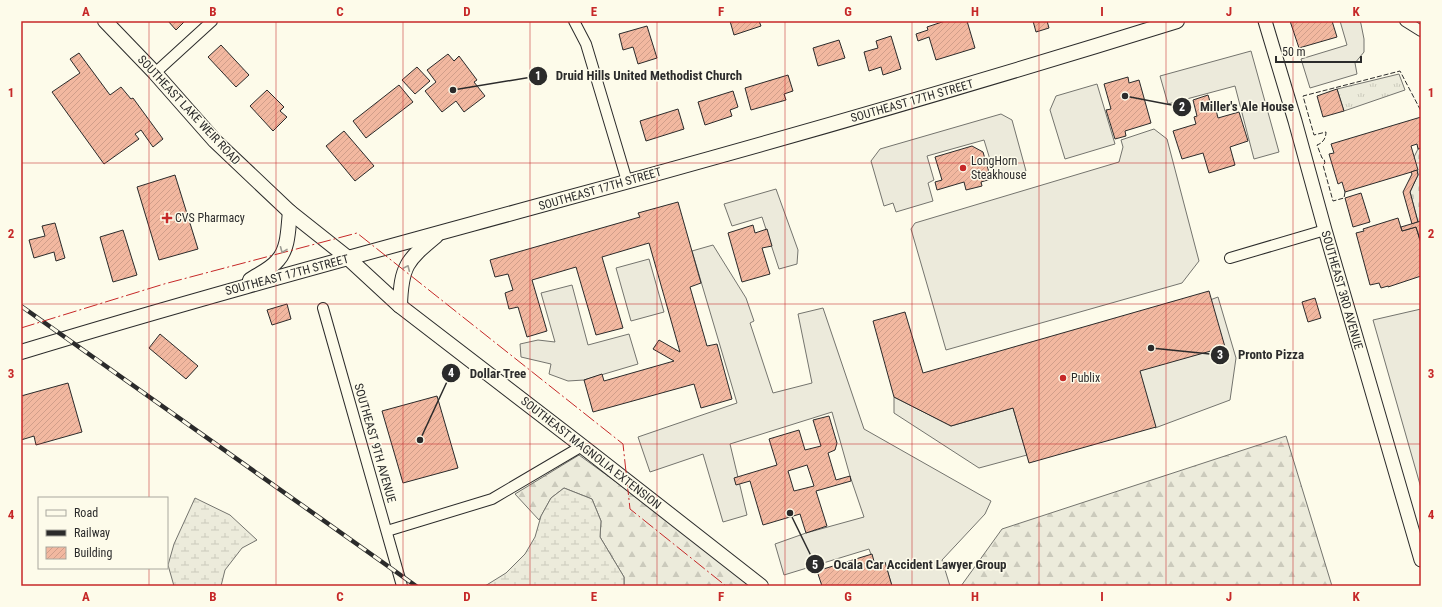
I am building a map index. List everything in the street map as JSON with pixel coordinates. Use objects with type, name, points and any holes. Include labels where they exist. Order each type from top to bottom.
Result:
[{"type":"main road","name":"SOUTHEAST LAKE WEIR ROAD","points":[[105,21],[155,73],[215,141],[290,212],[348,258]]},
{"type":"main road","name":"SOUTHEAST 17TH STREET","points":[[21,352],[238,288],[627,181],[1021,70],[1177,21]]},
{"type":"main road","points":[[238,288],[279,260],[285,247],[290,212]]},
{"type":"main road","points":[[400,306],[401,285],[406,266],[416,253],[441,232]]},
{"type":"main road","name":"SOUTHEAST MAGNOLIA EXTENSION","points":[[348,258],[400,306],[761,586]]},
{"type":"street","points":[[155,73],[212,21]]},
{"type":"street","points":[[574,21],[586,44],[627,181]]},
{"type":"street","name":"SOUTHEAST 3RD AVENUE","points":[[1265,21],[1421,560]]},
{"type":"street","points":[[1405,21],[1421,31]]},
{"type":"street","points":[[1230,258],[1325,230]]},
{"type":"street","name":"SOUTHEAST 9TH AVENUE","points":[[323,308],[402,586]]},
{"type":"street","points":[[387,531],[492,499],[582,446]]},
{"type":"green space","points":[[1399,74],[1405,90],[1344,111],[1337,89]]},
{"type":"green space","points":[[1421,148],[1421,221],[1418,222],[1410,192],[1418,175],[1414,157],[1418,149]]},
{"type":"green space","points":[[1286,436],[1332,586],[961,586],[1002,529]]},
{"type":"green space","points":[[579,455],[641,500],[751,586],[624,586],[624,577],[600,537],[601,521],[592,499],[564,488],[551,498],[539,520],[515,494]]},
{"type":"green space","points":[[564,488],[592,499],[601,521],[600,537],[624,577],[624,586],[485,586],[506,573],[525,554],[535,537],[541,516],[551,498]]},
{"type":"green space","points":[[195,498],[230,515],[257,540],[242,548],[225,570],[221,586],[174,586],[168,565],[174,544]]},
{"type":"shaded area","points":[[1340,21],[1360,21],[1361,24],[1364,39],[1364,52],[1355,63],[1357,74],[1310,88],[1301,59],[1347,45]]},
{"type":"shaded area","points":[[1251,51],[1279,152],[1254,159],[1235,86],[1168,104],[1160,76]]},
{"type":"shaded area","points":[[1097,84],[1115,144],[1065,159],[1050,110],[1056,96]]},
{"type":"shaded area","points":[[1001,114],[1012,120],[1026,171],[996,179],[984,140],[927,156],[934,180],[928,183],[933,201],[896,212],[893,203],[884,206],[871,161],[880,149]]},
{"type":"shaded area","points":[[1154,129],[1167,139],[1199,261],[1182,283],[946,350],[911,229],[915,223],[1119,162],[1123,147],[1121,140]]},
{"type":"shaded area","points":[[776,189],[798,250],[797,264],[779,269],[762,217],[732,226],[724,204]]},
{"type":"shaded area","points":[[713,245],[746,298],[754,321],[750,323],[773,393],[812,383],[798,314],[823,308],[864,429],[991,501],[985,514],[942,560],[950,586],[892,586],[885,563],[875,565],[869,549],[784,575],[775,544],[806,533],[864,517],[850,476],[832,412],[730,444],[747,515],[723,522],[703,454],[650,472],[638,437],[737,403],[692,251]]},
{"type":"shaded area","points":[[649,259],[664,312],[631,321],[616,268]]},
{"type":"shaded area","points":[[572,285],[588,345],[629,334],[638,364],[584,380],[568,381],[549,374],[551,364],[521,357],[520,344],[538,340],[555,342],[541,293]]},
{"type":"shaded area","points":[[1218,297],[1236,358],[1230,400],[1155,428],[1137,370],[1210,300]]},
{"type":"shaded area","points":[[1421,309],[1421,488],[1373,320]]},
{"type":"shaded area","points":[[894,397],[951,426],[1013,408],[1027,455],[979,468],[894,413]]},
{"type":"building","points":[[168,21],[185,21],[176,30]]},
{"type":"building","points":[[730,21],[759,21],[761,26],[734,35]]},
{"type":"building","points":[[945,21],[967,21],[975,48],[936,60],[929,37],[918,41],[916,34],[928,30],[927,27]]},
{"type":"building","points":[[1033,21],[1047,21],[1049,28],[1036,32]]},
{"type":"building","points":[[1290,21],[1332,21],[1337,37],[1299,48]]},
{"type":"building","points":[[647,26],[657,58],[638,64],[633,47],[623,50],[619,34]]},
{"type":"building","points":[[891,36],[901,69],[883,75],[881,67],[869,71],[864,52],[878,48],[876,41]]},
{"type":"building","points":[[839,40],[845,58],[818,66],[813,48]]},
{"type":"building","points":[[221,45],[249,75],[236,87],[208,57]]},
{"type":"building","points":[[79,53],[110,95],[121,87],[131,99],[133,98],[163,139],[153,147],[141,130],[135,134],[139,139],[104,164],[52,92],[80,73],[70,59]]},
{"type":"building","points":[[448,54],[454,61],[459,56],[477,80],[474,82],[485,96],[464,112],[456,101],[442,112],[425,91],[436,82],[427,70]]},
{"type":"building","points":[[417,67],[430,81],[415,94],[402,80]]},
{"type":"building","points":[[788,75],[793,91],[784,94],[786,100],[751,110],[745,88]]},
{"type":"building","points":[[1128,77],[1129,83],[1139,80],[1151,123],[1125,131],[1126,136],[1115,139],[1106,110],[1111,109],[1104,84]]},
{"type":"building","points":[[399,85],[413,102],[366,138],[353,121]]},
{"type":"building","points":[[1337,89],[1344,111],[1323,117],[1317,96]]},
{"type":"building","points":[[267,90],[284,107],[280,111],[287,117],[273,131],[250,106]]},
{"type":"building","points":[[733,91],[738,107],[730,110],[732,116],[705,125],[698,102]]},
{"type":"building","points":[[1208,95],[1213,111],[1216,110],[1218,118],[1239,112],[1248,141],[1230,147],[1235,165],[1209,173],[1203,153],[1182,159],[1173,131],[1196,124],[1194,117],[1197,116],[1193,100]]},
{"type":"building","points":[[678,109],[684,129],[646,141],[640,121]]},
{"type":"building","points":[[1421,117],[1421,148],[1418,149],[1417,144],[1411,146],[1418,170],[1345,192],[1342,182],[1338,184],[1329,154],[1334,153],[1331,144]]},
{"type":"building","points":[[344,131],[374,166],[355,181],[326,146]]},
{"type":"building","name":"LongHorn Steakhouse","points":[[972,146],[983,152],[991,179],[981,182],[982,186],[966,190],[964,182],[937,190],[935,182],[942,180],[935,157]]},
{"type":"building","points":[[1417,170],[1418,175],[1410,192],[1418,222],[1412,224],[1403,192],[1412,174],[1411,172]]},
{"type":"building","name":"CVS Pharmacy","points":[[175,175],[198,249],[159,260],[137,187]]},
{"type":"building","points":[[1361,193],[1370,222],[1353,227],[1345,198]]},
{"type":"building","points":[[678,202],[701,283],[690,287],[707,346],[717,344],[732,399],[701,408],[694,384],[593,412],[584,380],[602,374],[604,381],[674,361],[653,349],[659,340],[680,352],[649,243],[602,257],[623,328],[596,335],[576,267],[532,280],[547,331],[527,337],[518,307],[509,309],[505,293],[513,290],[508,274],[495,277],[490,260],[640,217],[638,213]]},
{"type":"building","points":[[1398,218],[1402,231],[1416,227],[1421,244],[1421,276],[1388,287],[1381,288],[1379,283],[1370,285],[1356,233],[1364,231],[1363,229]]},
{"type":"building","points":[[1421,221],[1421,242],[1416,227],[1402,231],[1401,227]]},
{"type":"building","points":[[55,223],[65,258],[56,261],[54,252],[34,258],[29,240],[45,236],[42,226]]},
{"type":"building","points":[[753,225],[755,233],[767,229],[772,246],[762,248],[770,274],[742,282],[728,233]]},
{"type":"building","points":[[123,230],[137,275],[113,282],[100,237]]},
{"type":"building","points":[[1209,291],[1225,347],[1140,371],[1156,427],[1029,463],[1013,408],[951,426],[894,397],[873,321],[905,312],[923,373]]},
{"type":"building","points":[[1315,298],[1321,318],[1308,322],[1302,302]]},
{"type":"building","points":[[287,304],[291,319],[272,325],[267,310]]},
{"type":"building","points":[[160,334],[198,366],[186,379],[149,348]]},
{"type":"building","points":[[68,383],[82,432],[36,445],[34,436],[21,440],[21,396]]},
{"type":"building","points":[[437,396],[458,468],[403,483],[382,411]]},
{"type":"building","points":[[829,416],[837,443],[835,450],[828,453],[836,480],[850,476],[851,481],[816,491],[827,526],[806,533],[800,514],[763,525],[750,481],[736,485],[734,478],[777,465],[769,439],[799,430],[805,450],[821,446],[813,420]],"holes":[[[807,465],[814,486],[794,491],[788,471]]]},
{"type":"building","points":[[872,554],[875,565],[885,562],[892,586],[822,586],[817,571]]},
{"type":"railway","points":[[21,306],[416,586]]},
{"type":"fence","points":[[1345,192],[1344,198],[1333,201],[1323,165],[1325,163],[1324,159],[1322,158],[1317,145],[1324,140],[1326,132],[1314,135],[1303,96],[1400,71],[1421,111]]},
{"type":"power","points":[[21,328],[164,284],[357,233],[623,444],[630,509],[726,586]]},
{"type":"place","name":"Druid Hills United Methodist Church","points":[[453,90]]},
{"type":"place","name":"Miller's Ale House","points":[[1125,96]]},
{"type":"place","name":"LongHorn Steakhouse","points":[[963,168]]},
{"type":"place","name":"CVS Pharmacy","points":[[167,218]]},
{"type":"place","name":"Pronto Pizza","points":[[1151,348]]},
{"type":"place","name":"Publix","points":[[1063,378]]},
{"type":"place","name":"Dollar Tree","points":[[420,440]]},
{"type":"place","name":"Ocala Car Accident Lawyer Group","points":[[790,513]]}]
